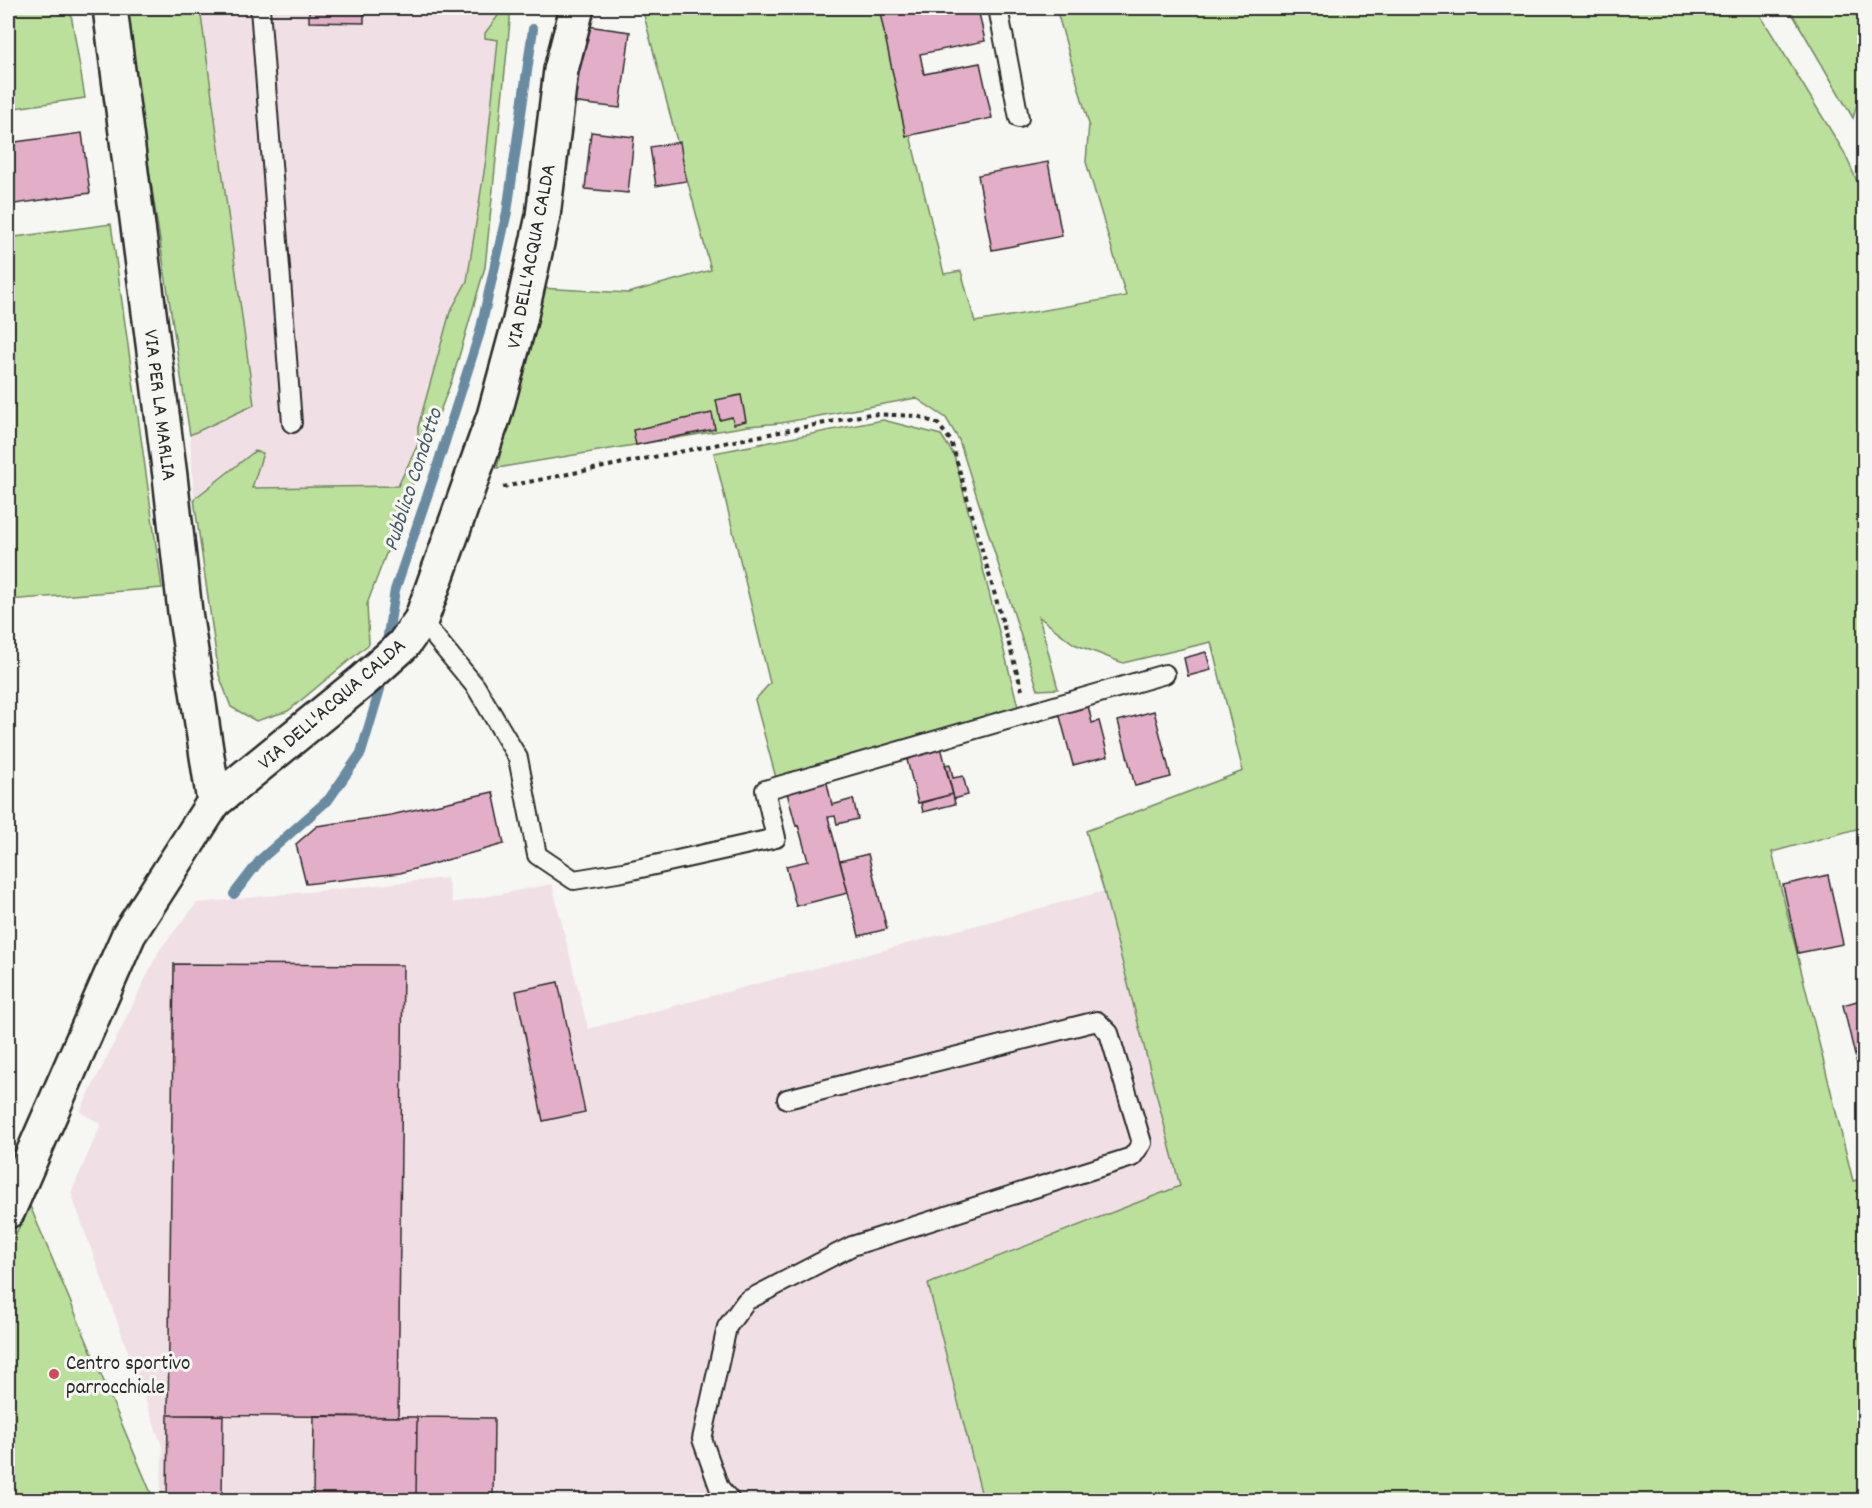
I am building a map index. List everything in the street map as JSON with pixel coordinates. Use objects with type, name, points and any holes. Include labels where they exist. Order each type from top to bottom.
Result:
[{"type":"street","name":"VIA PER LA MARLIA","points":[[110,8],[170,476],[185,612],[214,802]]},
{"type":"street","name":"VIA DELL'ACQUA CALDA","points":[[8,1211],[129,934],[214,802],[364,680],[412,632],[467,494],[494,416],[522,310],[543,216],[561,70],[577,8]]},
{"type":"lane","points":[[260,8],[292,423]]},
{"type":"lane","points":[[998,8],[1019,118]]},
{"type":"lane","points":[[412,632],[476,687],[518,758],[537,855],[573,880],[623,872],[776,838],[765,790],[1165,674]]},
{"type":"lane","points":[[730,1500],[719,1487],[702,1439],[727,1327],[746,1301],[852,1246],[1132,1157],[1142,1143],[1109,1033],[1097,1021],[787,1099]]},
{"type":"path","points":[[467,494],[870,414],[918,416],[938,424],[951,441],[1029,714]]},
{"type":"shaded area","points":[[200,8],[515,8],[502,9],[485,33],[485,38],[498,40],[486,159],[467,281],[450,312],[418,427],[418,444],[398,486],[251,488],[262,453],[255,452],[194,499],[190,435],[254,405]]},
{"type":"shaded area","points":[[447,878],[453,903],[552,884],[588,1029],[1104,891],[1180,1186],[928,1284],[983,1500],[160,1500],[163,1449],[71,1193],[101,1124],[80,1112],[160,949],[197,903]]},
{"type":"green space","points":[[8,8],[70,8],[85,98],[8,109]]},
{"type":"green space","points":[[124,8],[200,8],[254,405],[190,435]]},
{"type":"green space","points":[[504,8],[510,8],[510,21],[485,267],[453,377],[367,604],[369,644],[288,711],[256,721],[231,707],[219,675],[194,499],[255,451],[263,453],[252,488],[398,486],[418,444],[418,427],[450,312],[467,281],[486,159],[498,40],[485,38],[485,33]]},
{"type":"green space","points":[[642,8],[879,8],[944,274],[961,271],[975,322],[1126,296],[1086,162],[1089,124],[1056,8],[1756,8],[1844,152],[1864,197],[1864,827],[1772,852],[1853,1181],[1864,1178],[1864,1500],[983,1500],[928,1284],[1180,1186],[1104,891],[1086,831],[1243,771],[1211,642],[1123,663],[1074,644],[1039,617],[1058,689],[1038,690],[959,440],[946,418],[916,398],[781,423],[748,426],[497,468],[541,288],[628,293],[711,270]]},
{"type":"green space","points":[[1789,8],[1864,8],[1864,91],[1860,94],[1853,118]]},
{"type":"green space","points":[[111,224],[162,588],[8,600],[8,238]]},
{"type":"green space","points":[[883,420],[941,435],[954,455],[1021,718],[779,789],[755,700],[770,683],[714,453]]},
{"type":"green space","name":"Centro sportivo parrocchiale","points":[[30,1206],[153,1500],[8,1500],[8,1249]]},
{"type":"building","points":[[309,8],[364,8],[364,23],[309,22]]},
{"type":"building","points":[[879,8],[978,8],[985,41],[920,54],[924,74],[980,63],[992,118],[906,136]]},
{"type":"building","points":[[580,25],[630,32],[620,108],[570,102]]},
{"type":"building","points":[[591,132],[634,137],[628,193],[585,189]]},
{"type":"building","points":[[82,133],[90,193],[8,205],[8,143]]},
{"type":"building","points":[[680,142],[686,181],[656,186],[650,147]]},
{"type":"building","points":[[1048,162],[1062,236],[992,250],[978,175]]},
{"type":"building","points":[[741,395],[746,421],[734,424],[732,417],[720,420],[716,400]]},
{"type":"building","points":[[712,413],[715,429],[636,445],[633,430]]},
{"type":"building","points":[[1206,652],[1211,670],[1188,676],[1184,658]]},
{"type":"building","points":[[1087,701],[1092,723],[1099,721],[1108,756],[1073,765],[1058,709]]},
{"type":"building","points":[[1154,711],[1171,777],[1135,786],[1118,721]]},
{"type":"building","points":[[940,743],[953,794],[918,803],[905,752]]},
{"type":"building","points":[[950,764],[953,778],[963,776],[968,795],[954,799],[945,765]]},
{"type":"building","points":[[826,779],[832,805],[853,799],[858,819],[837,824],[835,816],[828,817],[848,893],[796,906],[786,866],[808,861],[786,789]]},
{"type":"building","points":[[493,792],[504,844],[400,873],[306,884],[296,844],[317,826],[391,815]]},
{"type":"building","points":[[953,794],[955,804],[923,812],[921,803]]},
{"type":"building","points":[[868,854],[887,929],[859,936],[840,861]]},
{"type":"building","points":[[1828,875],[1843,944],[1798,953],[1783,885]]},
{"type":"building","points":[[174,964],[403,965],[398,1417],[168,1415]]},
{"type":"building","points":[[558,982],[585,1112],[543,1121],[516,991]]},
{"type":"building","points":[[1864,999],[1864,1063],[1857,1064],[1843,1005]]},
{"type":"building","points":[[168,1415],[223,1415],[222,1500],[167,1500]]},
{"type":"building","points":[[314,1416],[417,1417],[416,1500],[313,1500]]},
{"type":"building","points":[[417,1417],[494,1418],[493,1500],[416,1500]]},
{"type":"waterway","name":"Pubblico Condotto","points":[[386,648],[395,590],[480,332],[507,212],[533,29]]},
{"type":"waterway","name":"Pubblico Condotto","points":[[234,894],[261,859],[329,799],[361,753],[382,676]]},
{"type":"place","name":"Centro sportivo parrocchiale","points":[[54,1374]]}]
